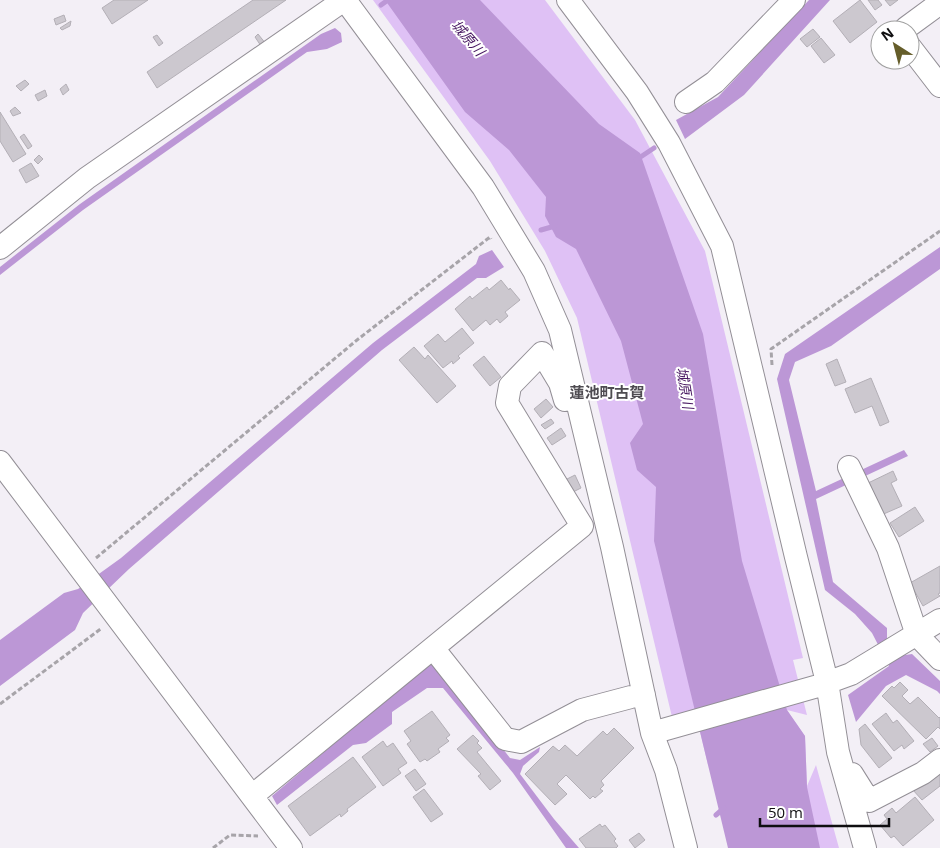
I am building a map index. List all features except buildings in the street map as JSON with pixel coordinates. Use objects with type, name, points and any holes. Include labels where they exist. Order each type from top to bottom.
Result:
[{"type":"street","points":[[0,248],[87,178],[344,0],[482,187],[534,271],[560,330],[614,556],[644,695],[657,732],[686,848]]},
{"type":"street","points":[[568,0],[637,92],[669,144],[722,246],[796,557],[838,752],[865,848]]},
{"type":"street","points":[[686,102],[715,82],[794,0]]},
{"type":"street","points":[[917,20],[940,3]]},
{"type":"street","points":[[920,60],[940,86]]},
{"type":"street","points":[[252,796],[582,526],[507,403],[510,386],[542,353],[560,383],[570,415],[584,432]]},
{"type":"street","points":[[0,462],[291,848]]},
{"type":"street","points":[[854,477],[888,548],[917,634],[940,659]]},
{"type":"street","points":[[657,732],[823,684],[851,674],[940,620]]},
{"type":"street","points":[[433,648],[505,739],[522,742],[582,710],[644,695]]},
{"type":"street","points":[[838,752],[869,801],[923,773],[940,760]]},
{"type":"street","points":[[666,770],[662,787],[670,818],[669,848]]},
{"type":"path","points":[[772,368],[771,349],[940,231]]},
{"type":"path","points":[[85,575],[357,340],[490,237],[496,245]]},
{"type":"path","points":[[0,704],[116,616]]},
{"type":"path","points":[[213,848],[230,835],[262,836],[276,828]]},
{"type":"shaded area","points":[[373,0],[393,0],[587,234],[635,336],[709,769],[695,711],[672,717],[577,318],[545,251],[490,161]]},
{"type":"shaded area","points":[[461,0],[545,0],[635,120],[705,251],[803,658],[793,660],[807,715],[787,710],[805,736],[807,786],[816,765],[839,848],[807,848],[741,601],[695,337]]},
{"type":"water","name":"城原川","points":[[385,0],[480,0],[599,124],[640,153],[703,334],[742,561],[787,710],[805,736],[807,787],[820,848],[728,848],[654,541],[656,487],[637,470],[630,443],[643,424],[621,341],[576,249],[556,237],[545,216],[546,197],[509,150],[465,112]]},
{"type":"water","points":[[809,0],[830,0],[744,95],[685,139],[676,120],[718,97]]},
{"type":"water","points":[[335,28],[341,33],[342,42],[327,49],[307,52],[83,210],[0,275],[0,267],[80,204],[321,34]]},
{"type":"water","points":[[940,247],[940,269],[831,346],[795,362],[789,380],[816,491],[904,450],[908,456],[816,499],[833,582],[887,628],[887,638],[899,656],[912,654],[940,681],[940,694],[906,675],[886,686],[856,722],[848,695],[889,666],[872,633],[855,614],[825,590],[777,379],[785,354]]},
{"type":"water","points":[[492,250],[504,267],[486,278],[477,278],[382,350],[129,569],[83,613],[75,630],[0,686],[0,640],[64,593],[78,589],[121,558],[373,343],[476,264],[479,256]]},
{"type":"water","points":[[433,660],[510,758],[520,760],[540,747],[539,752],[523,766],[520,774],[579,848],[566,848],[513,773],[443,688],[427,688],[392,712],[392,724],[366,743],[353,745],[277,805],[272,796]]},
{"type":"waterway","points":[[381,5],[388,0]]},
{"type":"waterway","points":[[636,160],[654,148]]},
{"type":"waterway","points":[[541,230],[555,226]]},
{"type":"waterway","points":[[716,815],[724,808]]},
{"type":"district","name":"蓮池町古賀","points":[[607,393]]}]
